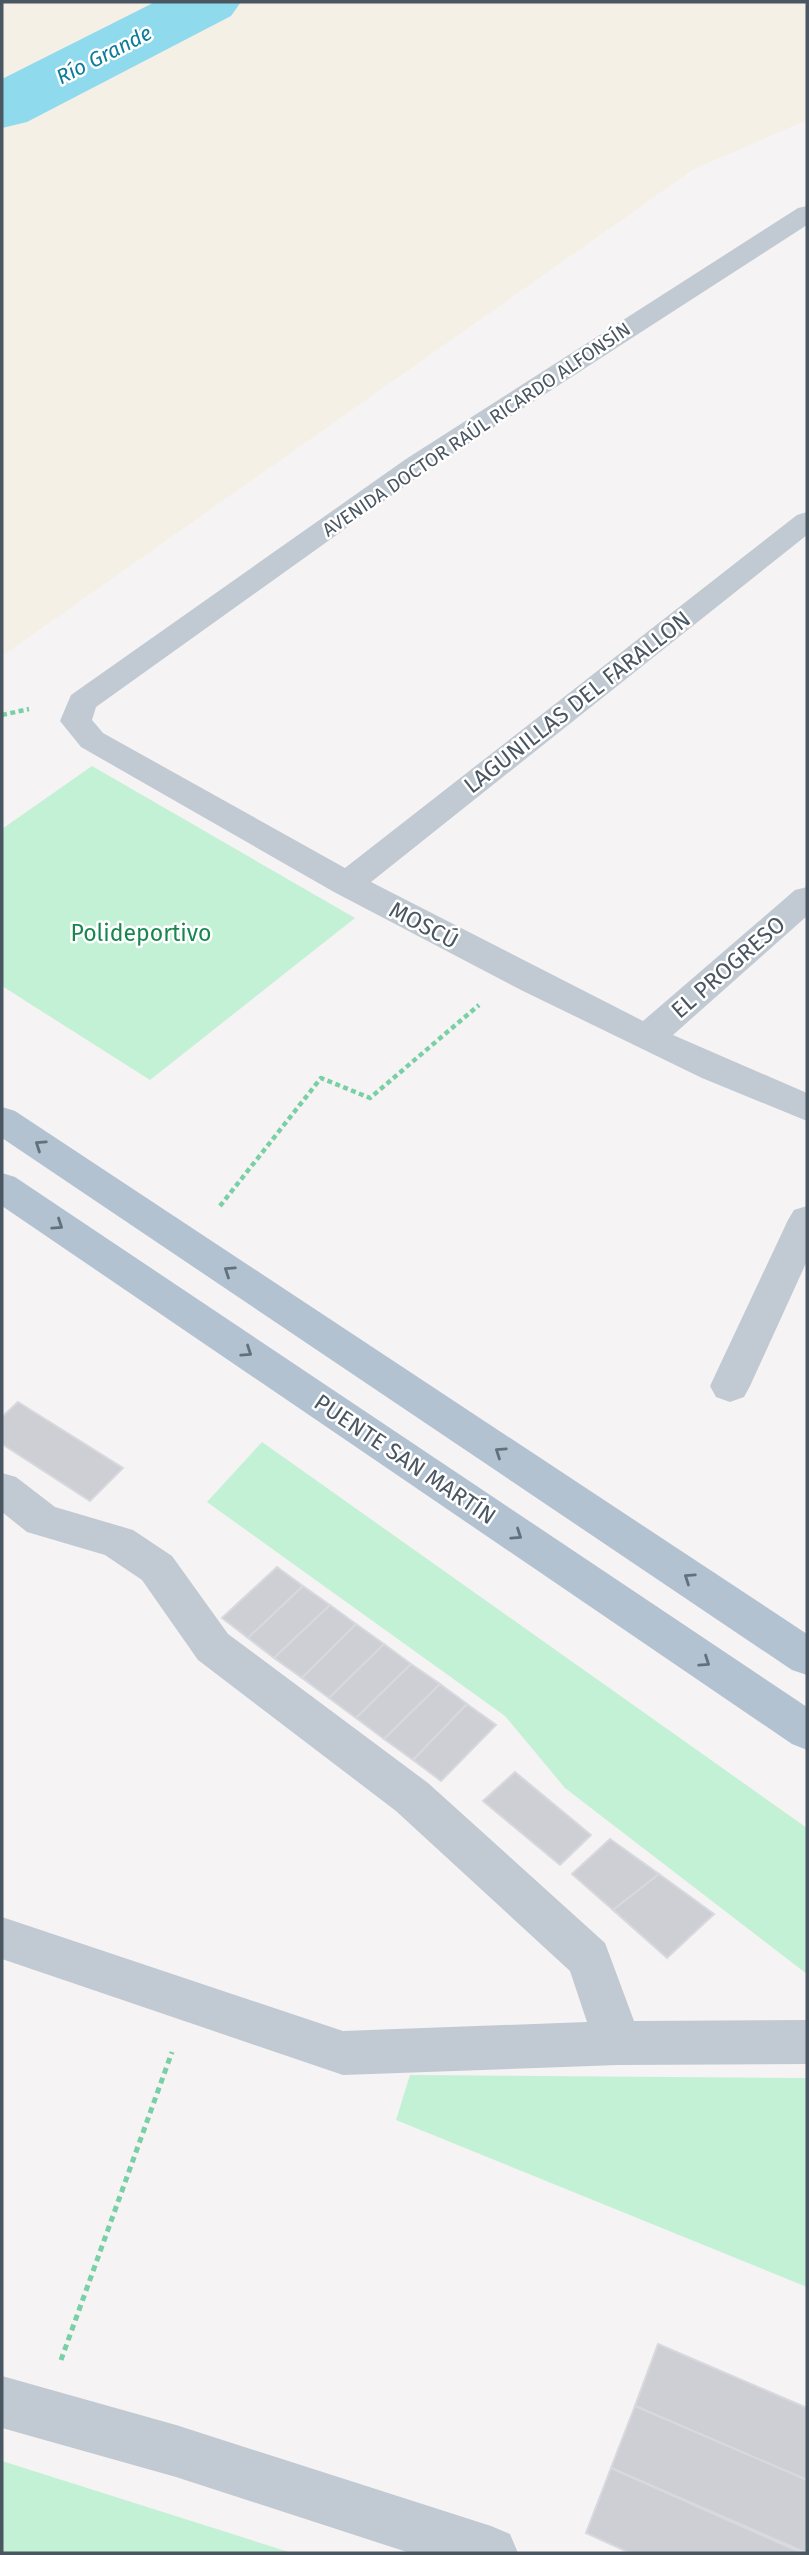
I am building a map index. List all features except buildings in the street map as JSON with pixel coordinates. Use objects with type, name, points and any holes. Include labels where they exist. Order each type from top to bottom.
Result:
[{"type":"main road","points":[[2,1120],[807,1657]]},
{"type":"main road","name":"PUENTE SAN MARTÍN","points":[[2,1187],[807,1731]]},
{"type":"street","name":"AVENIDA DOCTOR RAÚL RICARDO ALFONSÍN","points":[[82,702],[416,465],[805,218]]},
{"type":"street","name":"LAGUNILLAS DEL FARALLON","points":[[346,884],[807,521]]},
{"type":"street","name":"MOSCÚ","points":[[82,702],[76,721],[92,740],[346,884],[649,1037],[807,1108]]},
{"type":"street","name":"EL PROGRESO","points":[[649,1037],[807,898]]},
{"type":"street","points":[[730,1386],[807,1220]]},
{"type":"street","points":[[2,1489],[41,1520],[118,1542],[158,1568],[213,1647],[412,1797],[589,1958],[618,2043]]},
{"type":"street","points":[[2,1938],[344,2053],[618,2043],[807,2042]]},
{"type":"street","points":[[22,2408],[176,2451],[491,2553]]},
{"type":"path","points":[[189,1245],[321,1078],[370,1098],[517,972]]},
{"type":"path","points":[[22,2408],[190,2002]]},
{"type":"green space","name":"Polideportivo","points":[[92,766],[355,918],[150,1080],[2,986],[2,829]]},
{"type":"green space","points":[[262,1442],[807,1828],[807,1974],[565,1788],[505,1716],[207,1502]]},
{"type":"green space","points":[[410,2075],[807,2078],[807,2287],[396,2120]]},
{"type":"green space","points":[[2,2461],[292,2553],[2,2553]]},
{"type":"sand","points":[[2,2],[807,2],[807,120],[694,169],[2,656]]},
{"type":"waterway","name":"Río Grande","points":[[2,107],[207,2]]}]
